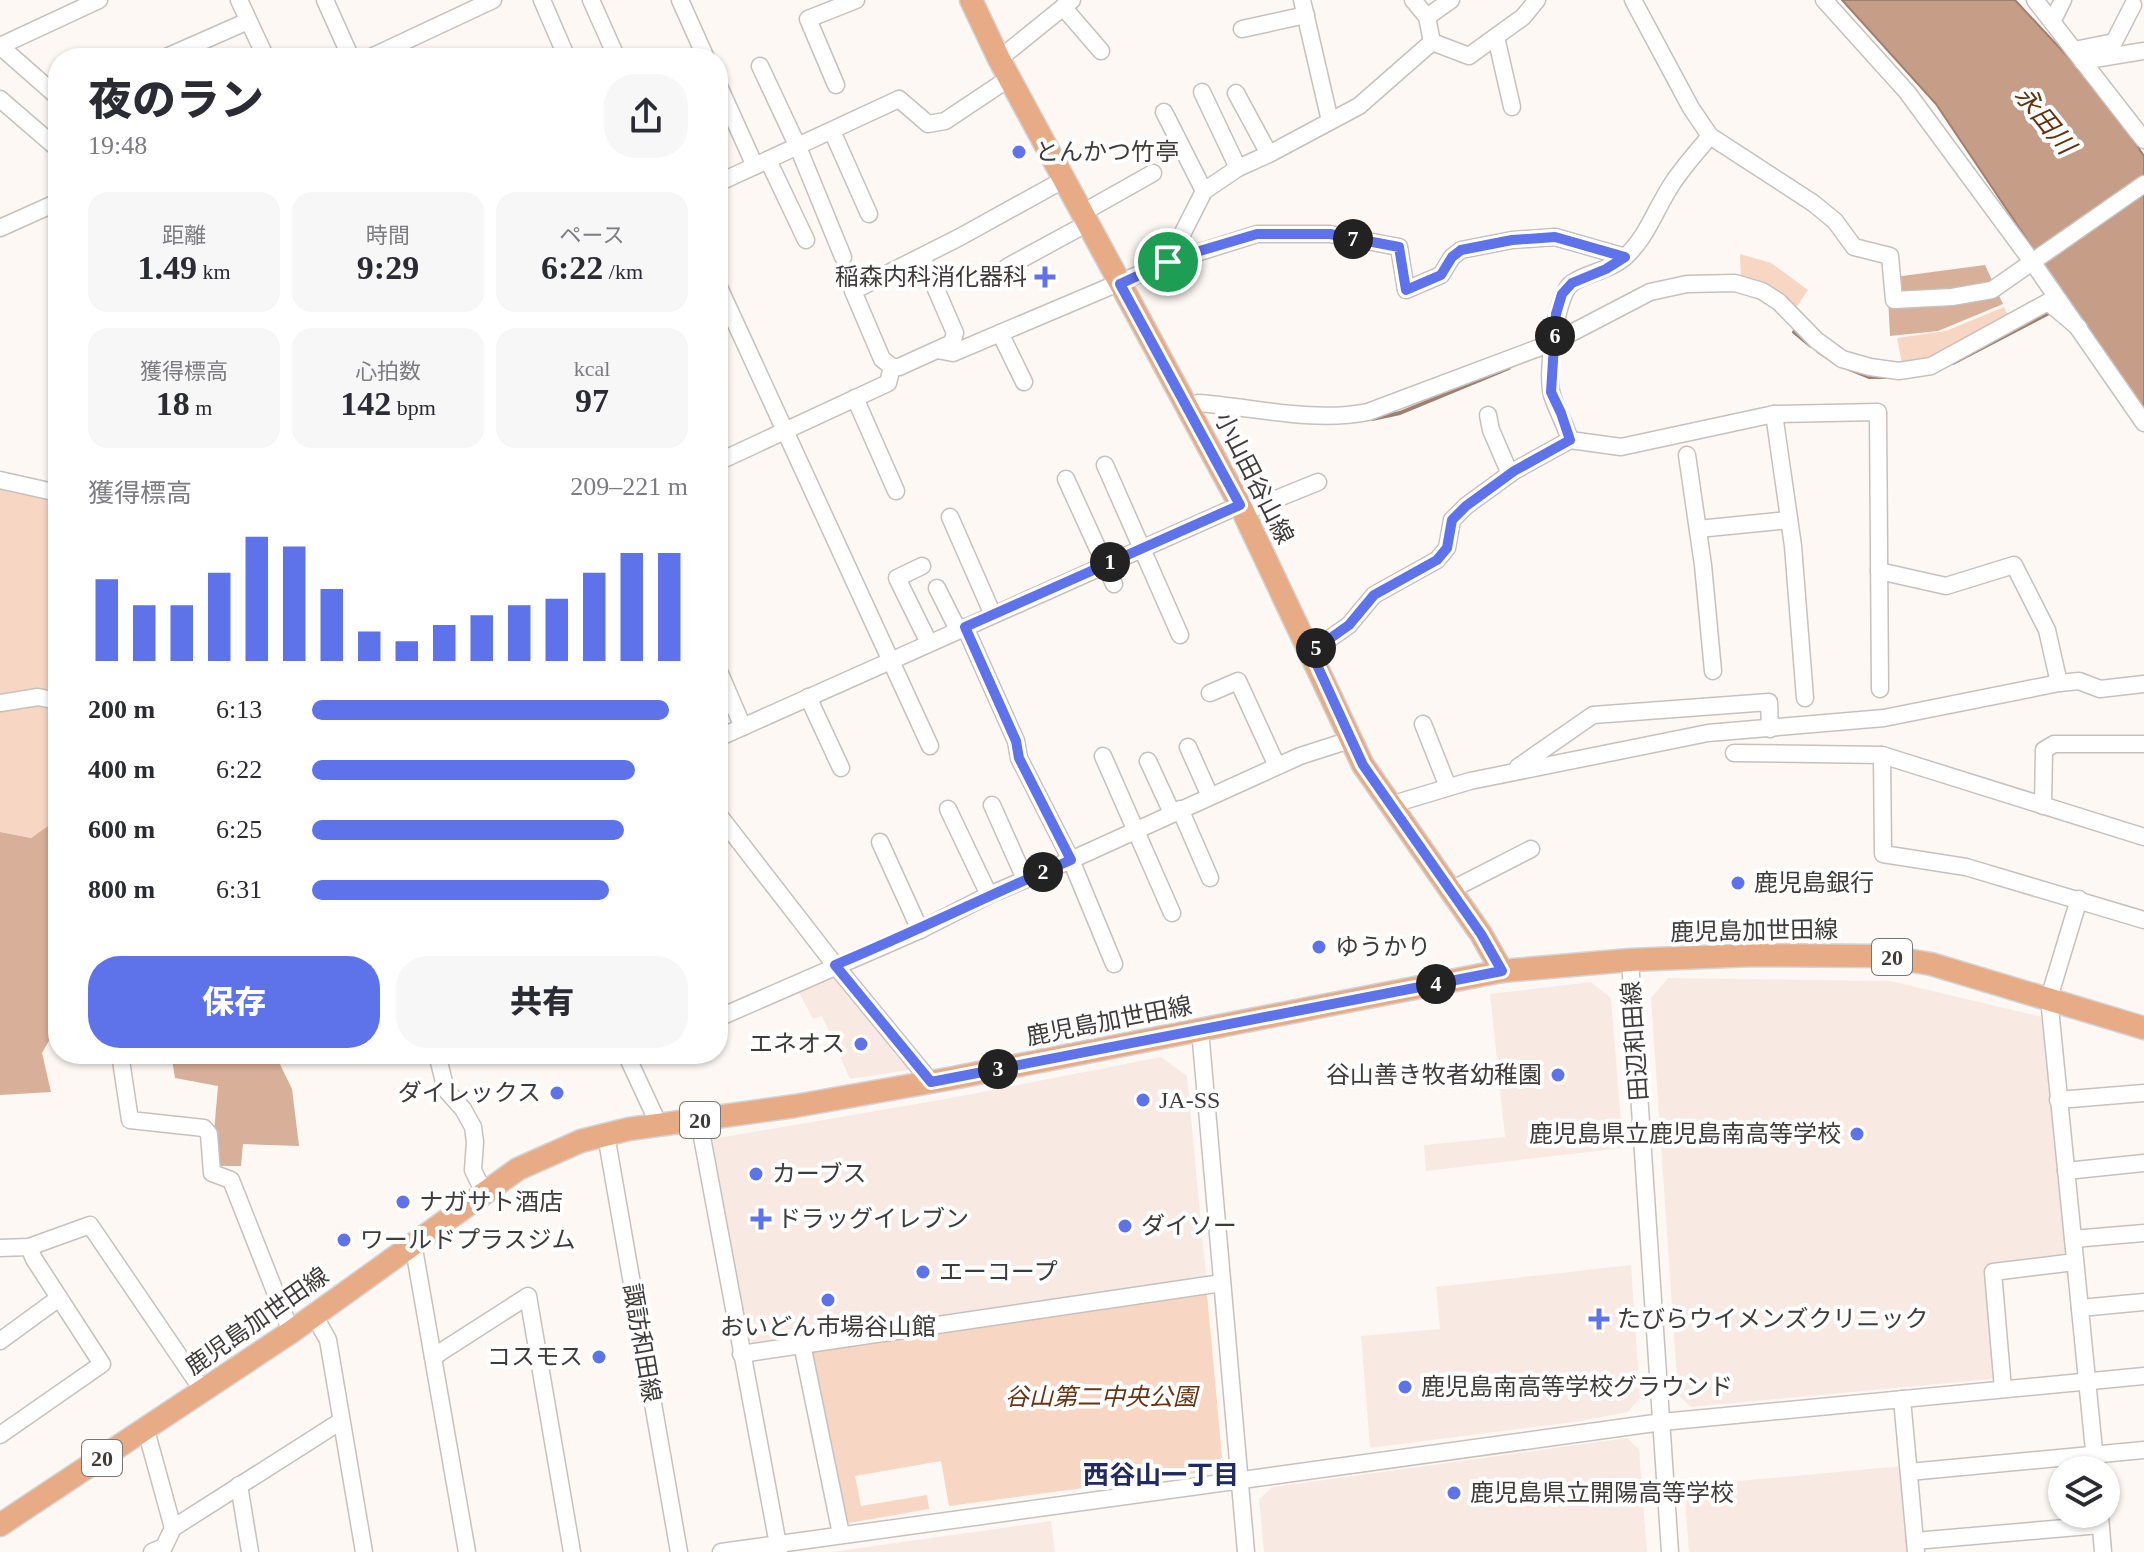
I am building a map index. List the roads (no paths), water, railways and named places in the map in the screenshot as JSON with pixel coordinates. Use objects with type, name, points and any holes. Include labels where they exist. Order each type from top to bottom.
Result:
[{"type":"main road","name":"小山田谷山線","points":[[971,0],[1242,508],[1350,740],[1390,805],[1481,934],[1502,971]]},
{"type":"main road","name":"鹿児島加世田線","points":[[0,1525],[291,1332],[518,1169],[573,1143],[606,1135],[931,1082],[1502,971],[1630,960],[1753,955],[1883,956],[1931,964],[2144,1028]]},
{"type":"street","points":[[48,88],[0,46],[99,0]]},
{"type":"street","points":[[239,0],[261,48]]},
{"type":"street","points":[[325,0],[347,48]]},
{"type":"street","points":[[390,48],[493,0]]},
{"type":"street","points":[[542,0],[563,48]]},
{"type":"street","points":[[591,0],[612,48]]},
{"type":"street","points":[[680,0],[702,48]]},
{"type":"street","points":[[836,85],[808,19],[856,0]]},
{"type":"street","points":[[1413,0],[1427,17],[1432,42]]},
{"type":"street","points":[[1427,17],[1451,0]]},
{"type":"street","points":[[1432,42],[1469,56],[1523,17],[1537,0]]},
{"type":"street","points":[[1633,0],[1691,108],[1710,136],[1813,203],[1835,221],[1854,247],[1890,256],[1894,300],[1952,297],[1992,290],[2144,184]]},
{"type":"street","points":[[1824,0],[1907,92],[2033,263],[2144,423]]},
{"type":"street","points":[[2035,0],[2144,140]]},
{"type":"street","points":[[2052,22],[2063,0]]},
{"type":"street","points":[[728,178],[899,99],[928,124],[945,121],[1005,68],[1067,4],[1101,51]]},
{"type":"street","points":[[2078,55],[2114,42],[2133,5]]},
{"type":"street","points":[[1242,29],[1304,8],[1330,121]]},
{"type":"street","points":[[187,48],[248,21]]},
{"type":"street","points":[[1496,37],[1512,107]]},
{"type":"street","points":[[1168,262],[1204,191],[1238,168],[1359,106],[1432,42]]},
{"type":"street","points":[[2078,55],[2144,51]]},
{"type":"street","points":[[760,66],[798,147],[843,257]]},
{"type":"street","points":[[1202,92],[1238,168]]},
{"type":"street","points":[[1236,93],[1269,154]]},
{"type":"street","points":[[0,99],[48,140]]},
{"type":"street","points":[[728,102],[806,240]]},
{"type":"street","points":[[1164,112],[1204,191]]},
{"type":"street","points":[[832,131],[869,214]]},
{"type":"street","points":[[1570,440],[1551,392],[1556,314],[1562,294],[1572,283],[1606,269],[1625,257],[1640,240],[1672,184],[1710,136]]},
{"type":"street","points":[[1007,267],[1153,173]]},
{"type":"street","points":[[922,257],[955,333],[952,343],[899,367],[892,367],[882,359],[853,291],[1065,179]]},
{"type":"street","points":[[0,228],[48,206]]},
{"type":"street","points":[[937,350],[953,353],[1168,262],[1257,234],[1330,234],[1399,247],[1406,290],[1441,275],[1452,257],[1461,250],[1512,240],[1555,237],[1625,257]]},
{"type":"street","points":[[1188,407],[1207,404],[1293,414],[1348,416],[1368,412],[1554,342],[1650,292],[1702,283],[1735,283],[1762,291],[1779,302],[1816,340],[1842,359],[1899,371],[1931,366],[2048,302],[2079,328]]},
{"type":"street","points":[[728,306],[926,748]]},
{"type":"street","points":[[1000,333],[1024,382]]},
{"type":"street","points":[[728,457],[888,383],[892,367]]},
{"type":"street","points":[[855,398],[896,491]]},
{"type":"street","points":[[1311,652],[1349,625],[1374,595],[1437,560],[1447,548],[1452,520],[1466,506],[1510,474],[1570,440],[1621,447],[1774,414],[1878,412],[1880,689]]},
{"type":"street","points":[[1774,414],[1789,520],[1805,698]]},
{"type":"street","points":[[1488,415],[1491,430],[1510,474]]},
{"type":"street","points":[[1687,455],[1713,671]]},
{"type":"street","points":[[1105,465],[1180,635]]},
{"type":"street","points":[[1066,479],[1114,584]]},
{"type":"street","points":[[0,480],[48,491]]},
{"type":"street","points":[[728,734],[1142,548],[1318,482]]},
{"type":"street","points":[[950,517],[993,615]]},
{"type":"street","points":[[1698,529],[1789,520]]},
{"type":"street","points":[[1879,571],[1946,586],[2014,565],[2047,630],[2059,683]]},
{"type":"street","points":[[922,566],[897,578],[929,643]]},
{"type":"street","points":[[937,588],[961,629],[1016,741],[1019,758],[1071,860],[1114,964]]},
{"type":"street","points":[[1210,693],[1238,681],[1277,766]]},
{"type":"street","points":[[1390,805],[1448,787],[1708,733],[1884,718],[2059,683],[2079,681],[2100,689],[2144,684]]},
{"type":"street","points":[[728,692],[743,727]]},
{"type":"street","points":[[0,703],[38,697],[48,699]]},
{"type":"street","points":[[808,697],[841,768]]},
{"type":"street","points":[[1510,773],[1593,715],[1769,702],[1770,729]]},
{"type":"street","points":[[1423,724],[1448,787]]},
{"type":"street","points":[[728,1013],[920,930],[989,895],[1277,766],[1350,740]]},
{"type":"street","points":[[2043,806],[2044,750],[2054,744],[2144,744]]},
{"type":"street","points":[[1188,747],[1210,796]]},
{"type":"street","points":[[1734,753],[1882,755],[2144,837]]},
{"type":"street","points":[[1882,755],[1883,854],[1966,867],[2144,920]]},
{"type":"street","points":[[1103,756],[1172,913]]},
{"type":"street","points":[[1148,761],[1210,878]]},
{"type":"street","points":[[992,805],[1025,879]]},
{"type":"street","points":[[948,809],[989,895]]},
{"type":"street","points":[[728,827],[931,1082]]},
{"type":"street","points":[[880,842],[920,930]]},
{"type":"street","points":[[1449,891],[1531,849]]},
{"type":"street","points":[[2079,899],[2049,998],[2094,1456]]},
{"type":"street","name":"田辺和田線","points":[[1630,960],[1670,1552]]},
{"type":"street","points":[[1200,1030],[1246,1552]]},
{"type":"street","points":[[122,1064],[130,1120],[204,1128],[209,1134],[212,1173],[231,1180],[291,1332]]},
{"type":"street","points":[[440,1064],[446,1090],[463,1109],[473,1127],[473,1170],[484,1193]]},
{"type":"street","points":[[634,1064],[659,1125]]},
{"type":"street","points":[[2058,1100],[2144,1093]]},
{"type":"street","points":[[699,1121],[779,1548]]},
{"type":"street","name":"諏訪和田線","points":[[606,1135],[679,1552]]},
{"type":"street","points":[[2066,1171],[2144,1163]]},
{"type":"street","points":[[0,1248],[29,1247],[90,1225],[203,1391]]},
{"type":"street","points":[[2073,1239],[2144,1233]]},
{"type":"street","points":[[413,1243],[467,1552]]},
{"type":"street","points":[[0,1435],[102,1364],[29,1247]]},
{"type":"street","points":[[2003,1389],[1993,1272],[2075,1262]]},
{"type":"street","points":[[741,1354],[1222,1283]]},
{"type":"street","points":[[433,1357],[528,1296],[572,1552]]},
{"type":"street","points":[[0,1341],[59,1298]]},
{"type":"street","points":[[2080,1308],[2144,1302]]},
{"type":"street","points":[[314,1315],[328,1340],[364,1552]]},
{"type":"street","points":[[802,1344],[841,1534]]},
{"type":"street","points":[[721,1552],[779,1548],[841,1534],[1662,1422],[2144,1376]]},
{"type":"street","points":[[1902,1399],[1915,1546],[2048,1527]]},
{"type":"street","points":[[152,1552],[164,1547],[173,1528],[341,1421]]},
{"type":"street","points":[[146,1430],[173,1528]]},
{"type":"street","points":[[2120,1456],[2144,1450]]},
{"type":"street","points":[[1909,1472],[2048,1465]]},
{"type":"street","points":[[239,1485],[250,1552]]},
{"type":"street","points":[[2101,1528],[2103,1552]]},
{"type":"water","name":"永田川","points":[[1842,0],[2015,0],[2100,91],[2144,156],[2144,414],[1936,104]]},
{"type":"waterway","points":[[1953,363],[2049,313]]},
{"type":"waterway","points":[[1794,332],[1811,346]]},
{"type":"waterway","points":[[1818,351],[1837,364]]},
{"type":"waterway","points":[[1372,419],[1400,413],[1509,368]]},
{"type":"waterway","points":[[1849,369],[1869,377],[1886,377]]},
{"type":"place","name":"とんかつ竹亭","points":[[1019,152]]},
{"type":"place","name":"稲森内科消化器科","points":[[1045,277]]},
{"type":"place","name":"鹿児島銀行","points":[[1738,883]]},
{"type":"place","name":"ゆうかり","points":[[1319,947]]},
{"type":"place","name":"エネオス","points":[[861,1044]]},
{"type":"place","name":"谷山善き牧者幼稚園","points":[[1558,1075]]},
{"type":"place","name":"ダイレックス","points":[[557,1093]]},
{"type":"place","name":"JA-SS","points":[[1143,1100]]},
{"type":"place","name":"鹿児島県立鹿児島南高等学校","points":[[1857,1134]]},
{"type":"place","name":"カーブス","points":[[756,1174]]},
{"type":"place","name":"ナガサト酒店","points":[[403,1202]]},
{"type":"place","name":"ドラッグイレブン","points":[[761,1219]]},
{"type":"place","name":"ダイソー","points":[[1125,1226]]},
{"type":"place","name":"ワールドプラスジム","points":[[344,1240]]},
{"type":"place","name":"エーコープ","points":[[923,1272]]},
{"type":"place","name":"おいどん市場谷山館","points":[[828,1300]]},
{"type":"place","name":"たびらウイメンズクリニック","points":[[1599,1319]]},
{"type":"place","name":"コスモス","points":[[599,1357]]},
{"type":"place","name":"鹿児島南高等学校グラウンド","points":[[1405,1387]]},
{"type":"place","name":"鹿児島県立開陽高等学校","points":[[1454,1493]]},
{"type":"district","name":"西谷山一丁目","points":[[1161,1475]]},
{"type":"park label","name":"谷山第二中央公園","points":[[1101,1397]]}]
